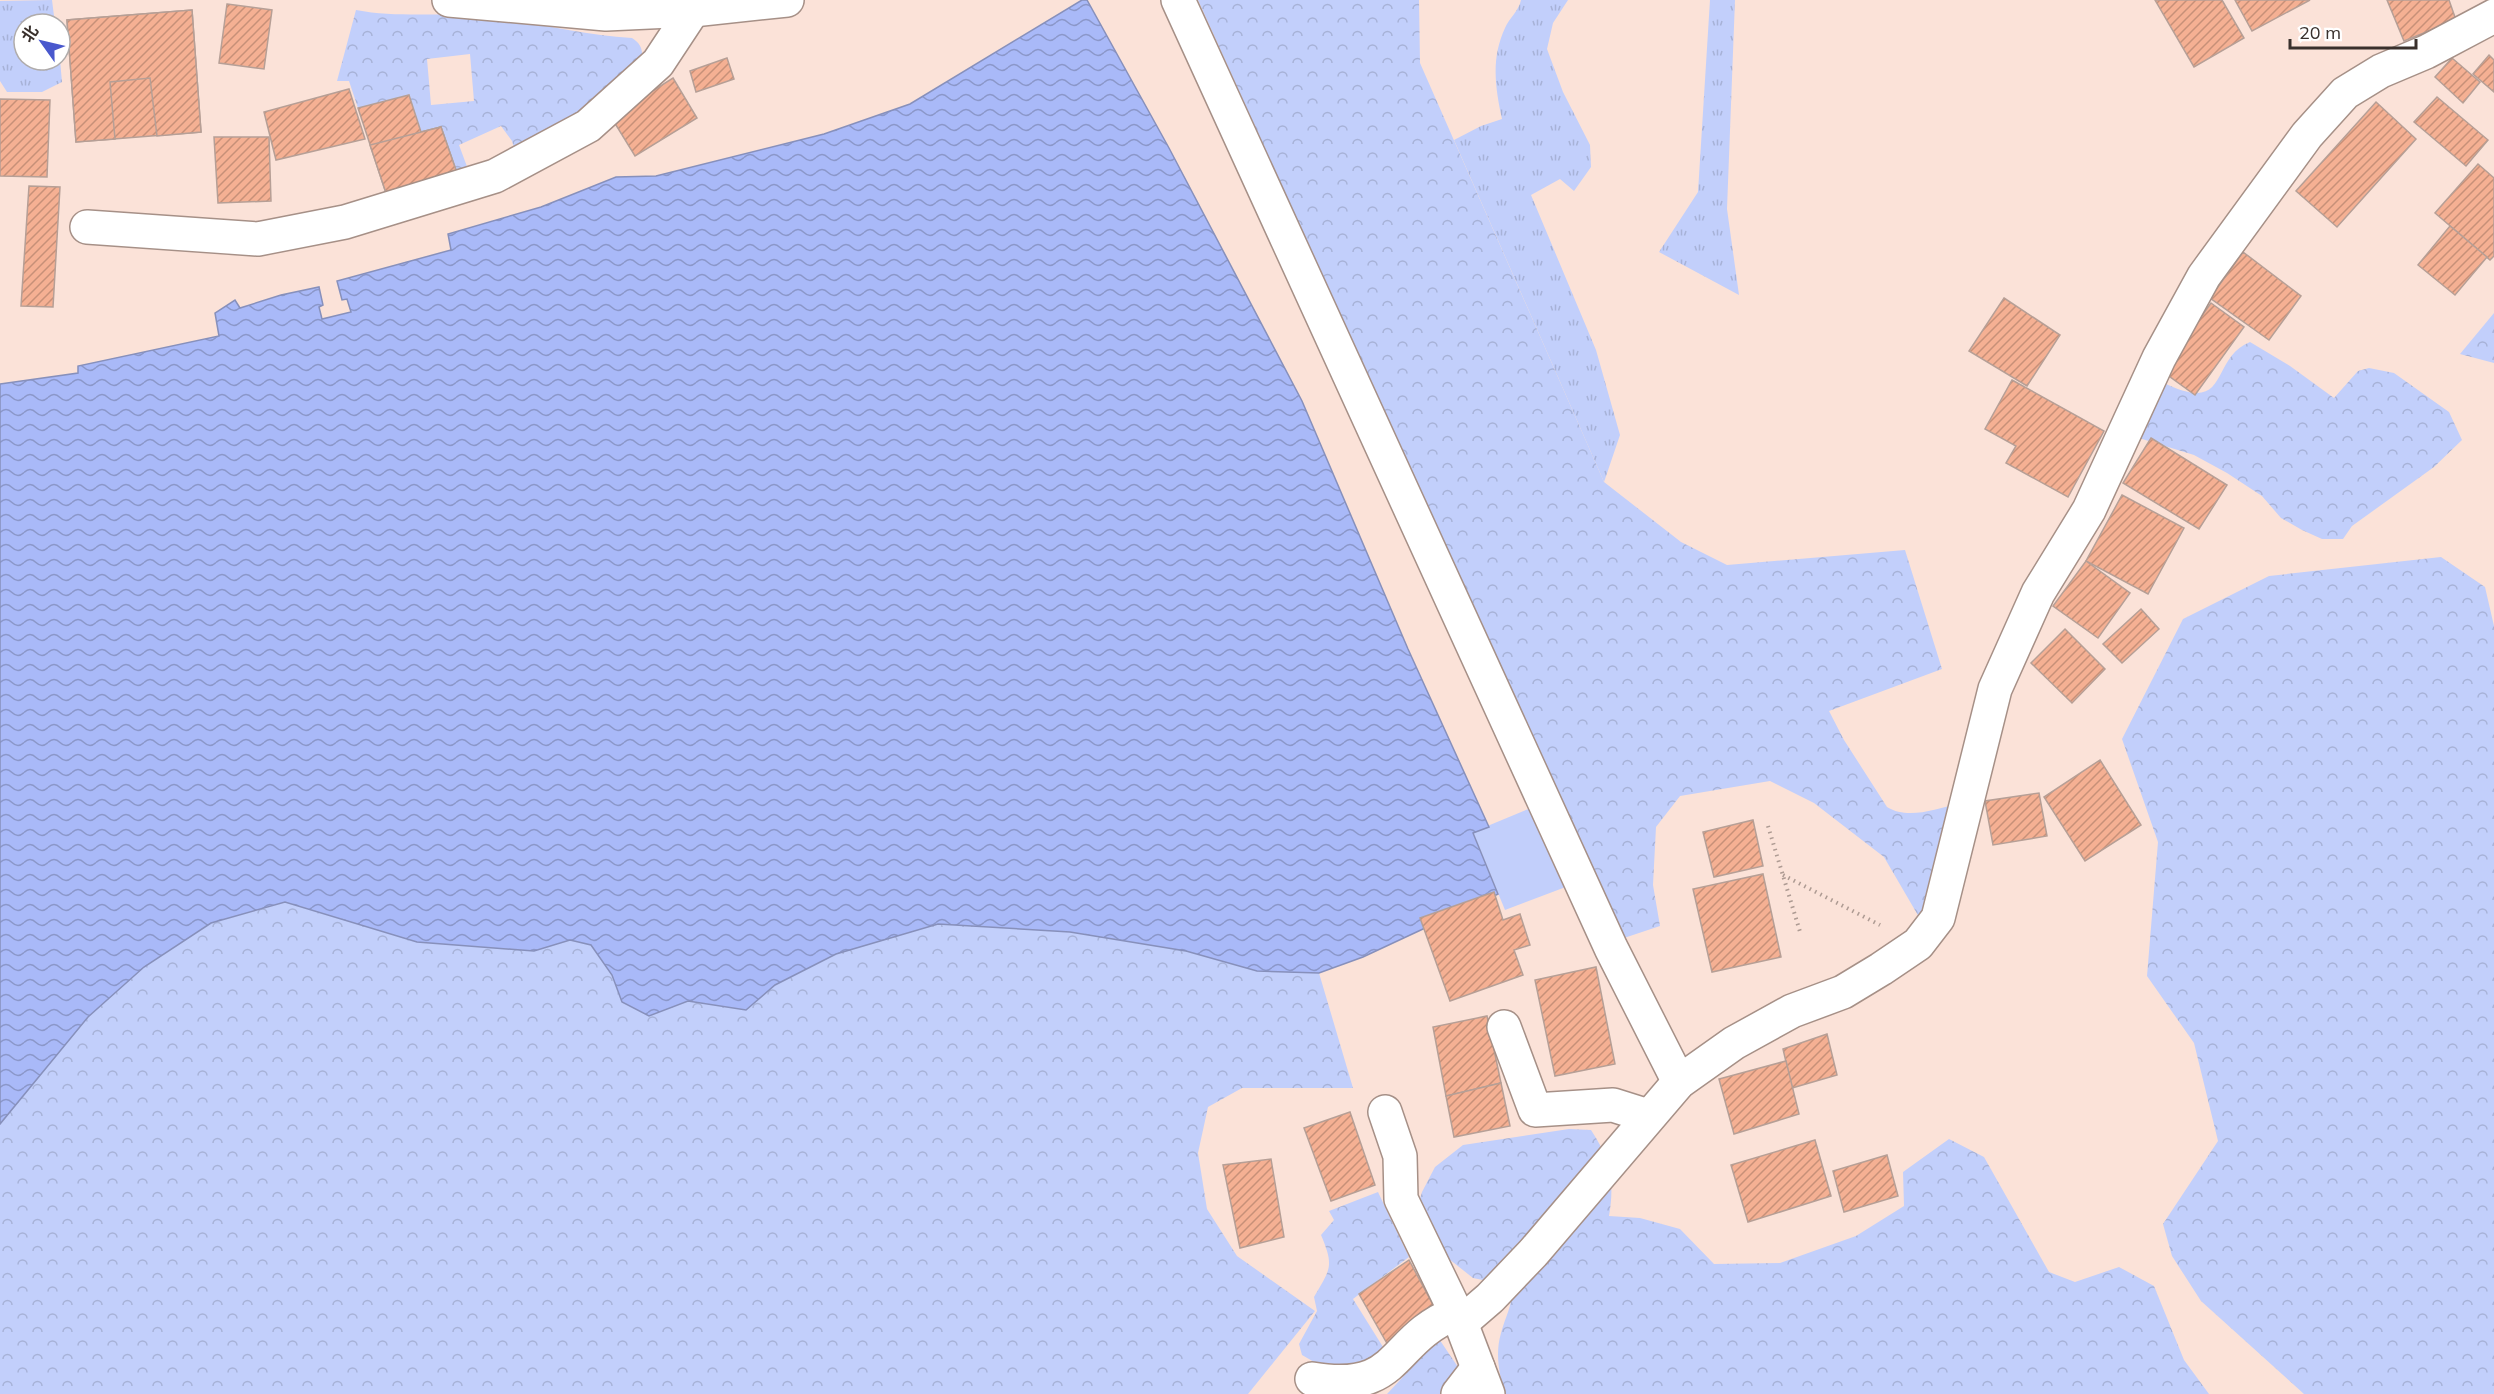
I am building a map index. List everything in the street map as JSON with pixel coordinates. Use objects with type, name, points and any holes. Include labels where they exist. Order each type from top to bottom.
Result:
[{"type":"street","points":[[450,0],[606,14],[692,5],[787,0]]},
{"type":"street","points":[[1178,0],[1611,948],[1679,1082]]},
{"type":"street","points":[[87,227],[258,239],[345,222],[495,176],[588,126],[658,63],[692,5]]},
{"type":"street","points":[[1312,1379],[1341,1392],[1353,1394],[1375,1389],[1397,1368],[1423,1333],[1441,1319],[1458,1318],[1490,1298],[1533,1252],[1679,1082],[1734,1043],[1791,1011],[1843,992],[1918,944],[1938,918],[1995,689],[2038,593],[2089,510],[2159,358],[2204,276],[2307,135],[2345,93],[2381,71],[2437,47],[2494,16]]},
{"type":"street","points":[[1504,1027],[1535,1110],[1614,1105],[1648,1116]]},
{"type":"street","points":[[1614,1105],[1644,1088],[1658,1062],[1659,1042]]},
{"type":"street","points":[[1385,1112],[1400,1156],[1401,1199],[1458,1318],[1483,1381],[1458,1394]]},
{"type":"path","points":[[1768,826],[1801,934]]},
{"type":"path","points":[[1783,875],[1918,944]]},
{"type":"green space","points":[[52,0],[54,12],[12,12],[12,72],[61,72],[62,82],[42,92],[7,92],[0,81],[0,1]]},
{"type":"green space","points":[[1198,0],[1419,0],[1420,63],[1604,482],[1681,542],[1727,565],[1905,550],[1942,669],[1829,711],[1844,740],[1887,807],[1895,811],[1913,813],[1958,804],[1935,899],[1919,917],[1884,857],[1814,803],[1770,781],[1680,796],[1656,827],[1653,885],[1660,926],[1621,939]]},
{"type":"green space","points":[[1521,0],[1568,0],[1553,23],[1547,49],[1563,92],[1590,145],[1591,167],[1574,191],[1560,179],[1531,195],[1596,350],[1620,435],[1604,482],[1454,140],[1481,126],[1502,119],[1496,84],[1496,62],[1505,28]]},
{"type":"green space","points":[[1710,0],[1735,0],[1727,209],[1739,295],[1659,252],[1698,192]]},
{"type":"green space","points":[[356,10],[387,14],[500,18],[632,38],[642,50],[640,64],[634,73],[545,142],[498,166],[458,178],[441,128],[421,132],[409,95],[358,108],[349,81],[337,81]],"holes":[[[470,54],[474,101],[431,105],[427,59]],[[501,126],[512,141],[515,151],[469,172],[459,145]]]},
{"type":"green space","points":[[2494,313],[2494,363],[2460,354]]},
{"type":"green space","points":[[2250,342],[2290,366],[2334,398],[2358,371],[2369,368],[2394,373],[2449,412],[2462,440],[2434,467],[2352,526],[2343,539],[2322,539],[2302,530],[2281,518],[2262,496],[2227,473],[2194,455],[2139,438],[2162,382],[2184,391],[2199,393],[2210,389],[2228,360],[2237,350]]},
{"type":"green space","points":[[2441,557],[2485,587],[2494,626],[2494,1394],[2304,1394],[2201,1301],[2172,1256],[2163,1224],[2218,1141],[2194,1043],[2147,976],[2158,842],[2122,739],[2183,619],[2269,576]]},
{"type":"green space","points":[[1538,805],[1571,885],[1505,910],[1473,832]]},
{"type":"green space","points":[[286,902],[417,942],[534,951],[570,940],[592,945],[612,975],[622,1002],[649,1016],[688,1001],[746,1010],[775,985],[836,954],[938,924],[1070,932],[1186,951],[1257,971],[1319,973],[1353,1088],[1242,1088],[1208,1107],[1198,1153],[1207,1209],[1237,1256],[1315,1311],[1248,1394],[0,1394],[0,1124],[88,1017],[144,967],[211,923]]},
{"type":"green space","points":[[1569,1129],[1591,1130],[1603,1150],[1611,1181],[1609,1216],[1640,1218],[1680,1229],[1714,1264],[1780,1263],[1856,1236],[1904,1206],[1903,1172],[1949,1139],[1984,1157],[2049,1272],[2075,1282],[2119,1267],[2154,1286],[2184,1360],[2209,1394],[1505,1394],[1498,1348],[1510,1304],[1512,1286],[1473,1278],[1425,1240],[1413,1222],[1422,1192],[1435,1167],[1463,1145]]},
{"type":"green space","points":[[1378,1192],[1409,1257],[1353,1299],[1388,1355],[1385,1367],[1321,1366],[1302,1355],[1299,1344],[1317,1311],[1314,1297],[1329,1267],[1328,1254],[1321,1235],[1334,1220],[1329,1211]]},
{"type":"green space","points":[[1433,1330],[1460,1370],[1441,1394],[1387,1394],[1414,1365],[1417,1350]]},
{"type":"water","points":[[1082,0],[1087,0],[1169,148],[1302,401],[1408,649],[1489,827],[1473,833],[1498,894],[1363,957],[1319,973],[1257,971],[1186,951],[1070,932],[938,924],[836,954],[775,985],[746,1010],[688,1001],[649,1016],[622,1002],[612,975],[591,945],[570,940],[534,951],[417,942],[285,902],[211,923],[144,967],[88,1017],[0,1124],[0,384],[78,373],[78,366],[219,336],[215,313],[235,300],[240,308],[281,295],[319,287],[323,305],[319,307],[322,319],[351,312],[347,299],[342,300],[337,281],[451,250],[448,234],[541,207],[616,177],[656,176],[824,134],[910,104]]},
{"type":"building","points":[[2155,0],[2222,0],[2244,38],[2194,67]]},
{"type":"building","points":[[2235,0],[2310,0],[2252,31]]},
{"type":"building","points":[[2387,0],[2449,0],[2456,20],[2404,41]]},
{"type":"building","points":[[227,4],[272,10],[264,69],[219,63]]},
{"type":"building","points":[[192,10],[201,132],[76,142],[71,72],[72,20]]},
{"type":"building","points":[[192,10],[201,132],[157,136],[150,78],[110,82],[115,139],[76,142],[71,72],[72,20]]},
{"type":"building","points":[[2489,55],[2494,60],[2494,92],[2473,74]]},
{"type":"building","points":[[727,58],[734,79],[696,92],[690,71]]},
{"type":"building","points":[[2452,58],[2480,82],[2463,103],[2435,77]]},
{"type":"building","points":[[673,78],[697,118],[635,156],[611,117]]},
{"type":"building","points":[[349,89],[365,139],[276,160],[264,112]]},
{"type":"building","points":[[409,95],[421,132],[441,127],[457,173],[386,193],[358,108]]},
{"type":"building","points":[[2437,97],[2488,140],[2466,166],[2414,122]]},
{"type":"building","points":[[0,99],[50,100],[47,177],[0,176]]},
{"type":"building","points":[[2376,102],[2416,139],[2337,227],[2296,191]]},
{"type":"building","points":[[441,127],[457,173],[386,193],[370,145]]},
{"type":"building","points":[[214,137],[269,137],[271,201],[218,203]]},
{"type":"building","points":[[2478,164],[2494,178],[2494,256],[2490,260],[2435,213]]},
{"type":"building","points":[[29,186],[60,187],[53,307],[21,306]]},
{"type":"building","points":[[2450,226],[2487,257],[2455,295],[2418,265]]},
{"type":"building","points":[[2243,252],[2301,296],[2269,340],[2210,298]]},
{"type":"building","points":[[2004,298],[2060,335],[2027,386],[1969,351]]},
{"type":"building","points":[[2211,303],[2244,327],[2195,395],[2162,371]]},
{"type":"building","points":[[2012,380],[2104,431],[2068,497],[2006,463],[2016,446],[1985,429]]},
{"type":"building","points":[[2151,438],[2227,485],[2199,529],[2123,483]]},
{"type":"building","points":[[2122,495],[2184,528],[2148,594],[2086,561]]},
{"type":"building","points":[[2086,561],[2130,593],[2098,638],[2053,606]]},
{"type":"building","points":[[2141,609],[2159,629],[2122,663],[2103,644]]},
{"type":"building","points":[[2065,629],[2105,669],[2072,703],[2031,663]]},
{"type":"building","points":[[2100,760],[2141,825],[2085,861],[2044,797]]},
{"type":"building","points":[[2039,793],[2047,836],[1993,845],[1985,801]]},
{"type":"building","points":[[1753,820],[1763,866],[1714,877],[1703,832]]},
{"type":"building","points":[[1763,874],[1781,957],[1712,972],[1693,889]]},
{"type":"building","points":[[1494,892],[1503,920],[1520,914],[1530,945],[1514,950],[1523,975],[1450,1001],[1420,918]]},
{"type":"building","points":[[1596,967],[1615,1064],[1555,1076],[1535,980]]},
{"type":"building","points":[[1487,1016],[1501,1083],[1446,1096],[1433,1027]]},
{"type":"building","points":[[1827,1034],[1837,1075],[1792,1088],[1783,1049]]},
{"type":"building","points":[[1786,1061],[1799,1114],[1734,1134],[1719,1079]]},
{"type":"building","points":[[1501,1083],[1510,1126],[1454,1137],[1446,1096]]},
{"type":"building","points":[[1350,1112],[1375,1185],[1331,1201],[1304,1128]]},
{"type":"building","points":[[1815,1140],[1831,1196],[1748,1222],[1731,1165]]},
{"type":"building","points":[[1887,1155],[1898,1196],[1844,1212],[1833,1171]]},
{"type":"building","points":[[1271,1159],[1284,1237],[1240,1248],[1223,1165]]},
{"type":"building","points":[[1409,1260],[1438,1314],[1389,1347],[1359,1294]]}]
